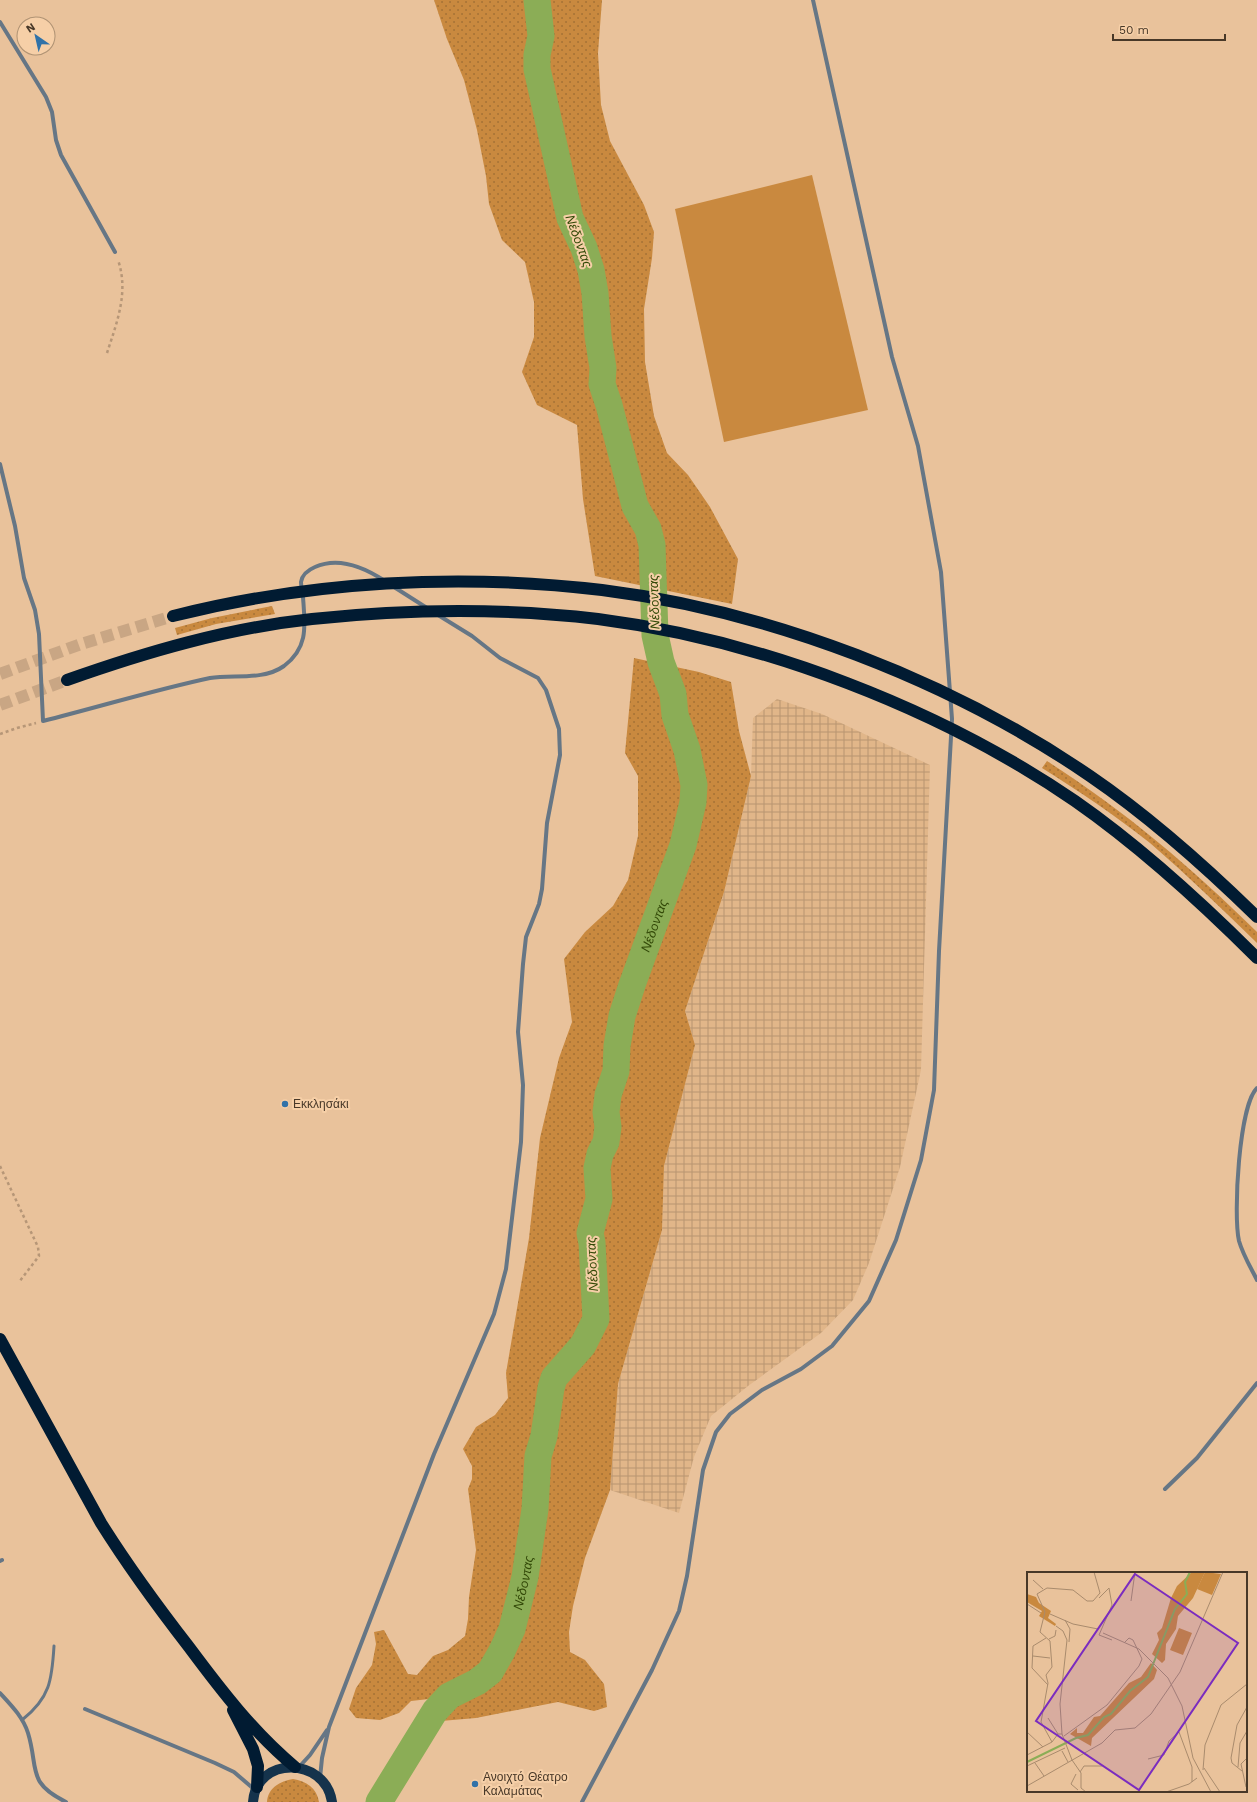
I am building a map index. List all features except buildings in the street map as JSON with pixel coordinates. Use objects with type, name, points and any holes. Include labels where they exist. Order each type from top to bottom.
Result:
[{"type":"highway","points":[[173,616],[209,607],[309,590],[400,584],[510,584],[603,590],[694,607],[786,631],[873,662],[968,704],[1052,751],[1089,775],[1159,827],[1257,917]]},
{"type":"highway","points":[[67,680],[156,651],[218,635],[275,624],[312,619],[404,612],[552,615],[600,620],[688,636],[778,659],[861,689],[959,732],[1037,777],[1079,804],[1142,851],[1186,889],[1257,958]]},
{"type":"highway","points":[[0,1339],[101,1523],[148,1594],[223,1692],[266,1741],[297,1767]]},
{"type":"highway","points":[[223,1692],[254,1749],[258,1766],[256,1789]]},
{"type":"main road","points":[[253,1802],[256,1789],[264,1778],[274,1771],[285,1767],[297,1767],[309,1770],[320,1778],[328,1789],[332,1802]]},
{"type":"street","points":[[582,1802],[652,1670],[679,1611],[687,1576],[703,1470],[716,1432],[730,1414],[762,1390],[801,1369],[832,1346],[869,1301],[896,1240],[921,1160],[934,1090],[939,951],[952,719],[941,572],[918,446],[892,357],[813,0]]},
{"type":"street","points":[[0,22],[46,97],[52,112],[56,140],[61,155],[115,252]]},
{"type":"street","points":[[0,464],[15,526],[24,578],[35,610],[39,634],[43,722],[212,678],[257,674],[276,670],[284,666],[297,652],[305,634],[301,582],[307,571],[317,566],[343,562],[357,566],[378,576],[472,636],[500,658],[538,678],[546,690],[559,728],[560,755],[547,823],[542,889],[526,937],[523,964],[518,1032],[522,1086],[521,1142],[506,1269],[494,1314],[434,1454],[329,1727],[322,1758],[320,1778]]},
{"type":"street","points":[[1257,1088],[1249,1100],[1244,1129],[1237,1179],[1236,1211],[1239,1241],[1257,1280]]},
{"type":"street","points":[[1165,1489],[1197,1458],[1257,1383]]},
{"type":"street","points":[[0,1693],[14,1707],[22,1720],[28,1734],[38,1780],[47,1791],[66,1802]]},
{"type":"street","points":[[85,1709],[215,1763],[234,1772],[256,1789]]},
{"type":"street","points":[[297,1767],[310,1755],[329,1727]]},
{"type":"lane","points":[[22,1720],[37,1706],[46,1691],[51,1675],[54,1646]]},
{"type":"path","points":[[107,353],[120,312],[123,289],[122,272],[115,252]]},
{"type":"path","points":[[0,734],[17,728],[43,722]]},
{"type":"path","points":[[0,1166],[38,1247],[39,1256],[19,1282]]},
{"type":"shaded area","points":[[434,0],[602,0],[598,53],[601,105],[610,141],[644,205],[654,232],[652,258],[644,309],[645,362],[654,416],[667,453],[688,475],[710,507],[738,559],[732,604],[595,576],[583,499],[577,425],[537,405],[522,372],[534,337],[534,302],[525,262],[502,240],[489,204],[486,176],[477,130],[464,80],[447,39]]},
{"type":"shaded area","points":[[812,175],[868,410],[724,442],[675,209]]},
{"type":"shaded area","points":[[272,606],[275,614],[216,624],[177,635],[175,628],[212,618]]},
{"type":"shaded area","points":[[634,658],[699,672],[731,682],[739,731],[751,776],[724,892],[685,1011],[695,1045],[664,1166],[662,1230],[618,1384],[610,1490],[585,1558],[573,1606],[569,1632],[570,1652],[585,1660],[604,1684],[607,1707],[594,1711],[558,1702],[476,1718],[441,1721],[429,1699],[411,1701],[399,1713],[380,1720],[356,1718],[349,1709],[356,1688],[372,1665],[376,1644],[374,1632],[384,1630],[408,1674],[417,1675],[433,1656],[448,1650],[465,1636],[476,1550],[468,1489],[472,1479],[472,1466],[463,1449],[476,1427],[495,1415],[508,1398],[506,1373],[529,1238],[540,1138],[559,1058],[572,1022],[564,959],[585,932],[613,906],[628,880],[638,836],[638,776],[625,753]]},
{"type":"shaded area","points":[[777,699],[822,714],[930,765],[921,1070],[900,1167],[869,1263],[853,1300],[821,1333],[748,1386],[711,1416],[694,1457],[679,1513],[610,1490],[618,1384],[662,1230],[664,1166],[695,1045],[685,1011],[724,892],[751,776],[753,718]]},
{"type":"shaded area","points":[[1047,761],[1076,780],[1130,820],[1182,863],[1257,932],[1257,943],[1150,843],[1097,804],[1042,768]]},
{"type":"shaded area","points":[[293,1779],[302,1781],[310,1786],[316,1793],[319,1802],[267,1802],[272,1789],[279,1783]]},
{"type":"waterway","name":"Νέδoντας","points":[[379,1802],[435,1711],[449,1696],[477,1682],[490,1672],[512,1629],[525,1577],[535,1509],[538,1456],[544,1436],[551,1388],[554,1378],[583,1345],[596,1319],[592,1243],[590,1233],[599,1199],[597,1168],[600,1154],[606,1142],[608,1127],[606,1112],[608,1095],[616,1071],[617,1046],[622,1016],[683,845],[693,802],[694,785],[687,750],[675,715],[673,694],[661,662],[655,635],[652,545],[648,529],[635,506],[609,405],[602,384],[603,368],[591,270],[584,248],[570,218],[537,69],[537,55],[541,36],[537,0]]},
{"type":"tunnel","points":[[0,674],[81,644],[173,616]]},
{"type":"tunnel","points":[[0,705],[67,680]]},
{"type":"place","name":"Εκκλησάκι","points":[[285,1104]]},
{"type":"place","name":"Ανοιχτό Θέατρο Καλαμάτας","points":[[475,1784]]}]
